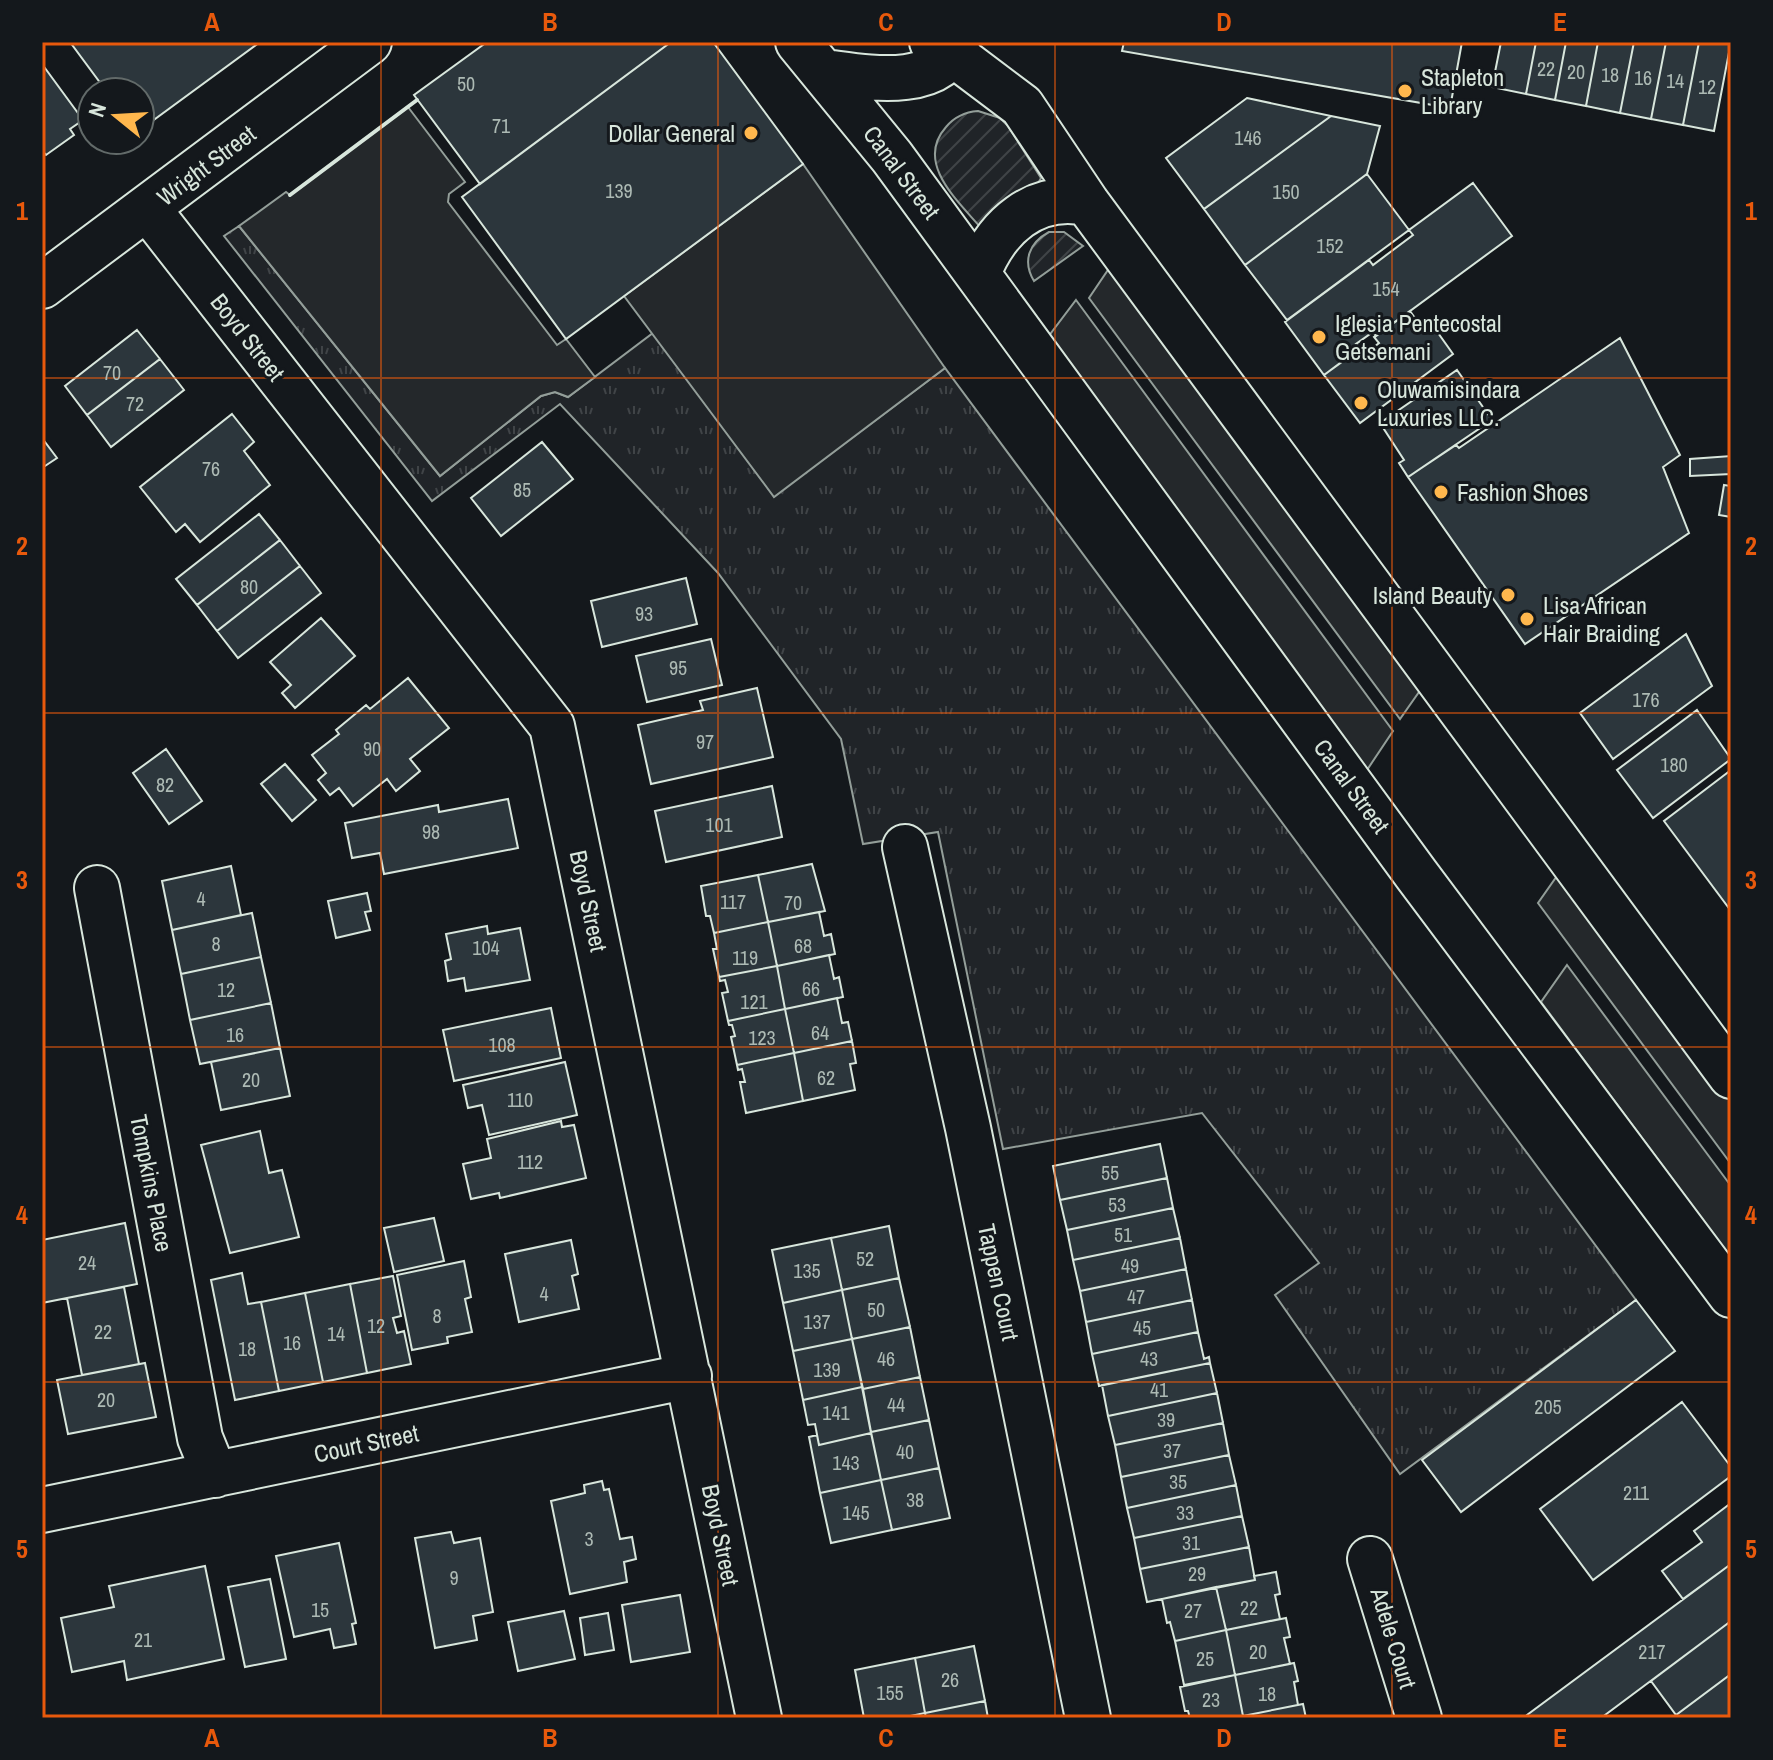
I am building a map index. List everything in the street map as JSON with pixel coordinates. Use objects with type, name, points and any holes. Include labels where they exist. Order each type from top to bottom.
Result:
[{"type":"street","name":"Wright Street","points":[[42,286],[369,42]]},
{"type":"street","name":"Canal Street","points":[[812,57],[893,80],[926,72],[947,46],[1022,106],[1087,203],[1731,1076]]},
{"type":"street","name":"Canal Street","points":[[812,57],[978,274],[1426,886],[1731,1295]]},
{"type":"street","points":[[978,274],[995,241],[1014,221],[1036,206],[1066,198],[1087,203]]},
{"type":"street","name":"Boyd Street","points":[[148,209],[552,726],[759,1718]]},
{"type":"street","name":"Tappen Court","points":[[905,847],[968,1128],[1088,1718]]},
{"type":"street","name":"Tompkins Place","points":[[97,888],[200,1438],[215,1475]]},
{"type":"street","name":"Court Street","points":[[42,1510],[689,1376]]},
{"type":"street","name":"Adele Court","points":[[1370,1559],[1419,1718]]},
{"type":"green space","points":[[978,111],[1000,118],[1008,126],[1041,178],[1037,186],[981,228],[943,181],[935,154],[937,141],[949,123],[960,115]]},
{"type":"green space","points":[[239,226],[440,476],[541,396],[555,392],[568,397],[653,333],[774,496],[945,368],[1636,1300],[1400,1474],[1275,1295],[1319,1263],[1202,1113],[1003,1149],[938,832],[863,844],[841,739],[718,573],[560,404],[432,501],[224,236]]},
{"type":"green space","points":[[1049,232],[1064,232],[1083,246],[1034,281],[1028,266],[1030,253],[1037,241]]},
{"type":"shaded area","points":[[408,107],[465,182],[449,194],[448,202],[557,345],[566,339],[595,377],[568,397],[555,392],[541,396],[440,476],[239,226],[286,192],[290,195]]},
{"type":"shaded area","points":[[803,164],[945,368],[774,497],[624,296]]},
{"type":"shaded area","points":[[1114,261],[1426,682],[1400,719],[1089,298]]},
{"type":"shaded area","points":[[1076,300],[1393,731],[1367,770],[1048,337]]},
{"type":"shaded area","points":[[1564,866],[1731,1092],[1731,1164],[1538,903]]},
{"type":"shaded area","points":[[1567,965],[1731,1186],[1731,1258],[1541,1002]]},
{"type":"building","points":[[70,42],[260,42],[156,118],[156,76],[95,76]]},
{"type":"building","points":[[487,42],[671,42],[480,184],[414,95]]},
{"type":"building","points":[[671,42],[713,42],[803,164],[566,339],[462,197]]},
{"type":"building","name":"Stapleton Library","points":[[1124,42],[1462,42],[1450,108],[1122,51]]},
{"type":"building","points":[[1501,42],[1536,42],[1526,94],[1492,87]]},
{"type":"building","points":[[1536,42],[1566,42],[1555,100],[1526,94]]},
{"type":"building","points":[[1566,42],[1598,42],[1586,106],[1555,100]]},
{"type":"building","points":[[1598,42],[1634,42],[1620,113],[1586,106]]},
{"type":"building","points":[[1634,42],[1666,42],[1651,119],[1620,113]]},
{"type":"building","points":[[1666,42],[1699,42],[1683,125],[1651,119]]},
{"type":"building","points":[[1699,42],[1731,42],[1714,131],[1683,125]]},
{"type":"building","points":[[42,64],[76,110],[76,125],[70,129],[74,135],[46,155],[42,150]]},
{"type":"building","points":[[1247,98],[1331,116],[1204,209],[1166,158]]},
{"type":"building","points":[[1331,116],[1380,126],[1367,174],[1245,265],[1204,209]]},
{"type":"building","points":[[1367,174],[1409,230],[1287,320],[1245,265]]},
{"type":"building","points":[[1473,183],[1512,236],[1376,336],[1373,332],[1356,344],[1360,348],[1324,375],[1285,322],[1369,260],[1373,265],[1413,235],[1409,230]]},
{"type":"building","points":[[1410,311],[1425,332],[1433,326],[1453,354],[1360,423],[1324,375],[1364,346],[1368,352],[1379,343],[1374,337]]},
{"type":"building","points":[[137,330],[160,359],[87,415],[65,386]]},
{"type":"building","points":[[1620,338],[1680,455],[1663,467],[1689,533],[1525,644],[1408,477],[1456,445],[1459,448]]},
{"type":"building","points":[[160,359],[184,390],[111,447],[87,415]]},
{"type":"building","points":[[1457,370],[1492,420],[1408,477],[1399,463],[1404,460],[1380,423]]},
{"type":"building","points":[[232,414],[254,442],[244,451],[270,485],[200,542],[185,524],[176,532],[140,487]]},
{"type":"building","points":[[42,438],[57,458],[42,468]]},
{"type":"building","points":[[542,442],[573,479],[501,536],[471,498]]},
{"type":"building","points":[[1731,456],[1731,474],[1690,476],[1690,459]]},
{"type":"building","points":[[1724,485],[1731,486],[1731,517],[1719,515]]},
{"type":"building","points":[[259,514],[280,540],[197,605],[176,579]]},
{"type":"building","points":[[280,540],[300,566],[217,631],[197,605]]},
{"type":"building","points":[[300,566],[321,593],[238,658],[217,631]]},
{"type":"building","points":[[686,578],[697,624],[602,647],[591,601]]},
{"type":"building","points":[[321,618],[355,656],[295,708],[282,693],[291,685],[270,662]]},
{"type":"building","points":[[1686,634],[1712,686],[1613,759],[1580,713]]},
{"type":"building","points":[[711,639],[722,685],[647,702],[636,656]]},
{"type":"building","points":[[408,678],[449,728],[410,759],[420,771],[396,791],[387,779],[353,806],[339,788],[330,795],[318,780],[326,773],[312,755],[339,734],[336,730],[366,705],[370,709]]},
{"type":"building","points":[[757,688],[773,757],[651,784],[638,725],[703,710],[700,701]]},
{"type":"building","points":[[1697,710],[1731,759],[1653,818],[1617,770]]},
{"type":"building","points":[[166,749],[202,801],[169,824],[133,773]]},
{"type":"building","points":[[285,764],[316,800],[292,821],[261,784]]},
{"type":"building","points":[[1731,770],[1731,911],[1664,821]]},
{"type":"building","points":[[772,786],[782,837],[666,862],[655,811]]},
{"type":"building","points":[[508,799],[518,848],[384,874],[380,853],[352,858],[345,823],[438,805],[439,812]]},
{"type":"building","points":[[812,864],[825,911],[768,922],[758,875]]},
{"type":"building","points":[[231,866],[241,915],[172,930],[162,881]]},
{"type":"building","points":[[758,875],[768,922],[714,933],[710,916],[706,916],[701,886]]},
{"type":"building","points":[[367,893],[371,911],[365,912],[370,930],[336,938],[328,901]]},
{"type":"building","points":[[819,912],[824,936],[831,934],[835,954],[777,966],[768,922]]},
{"type":"building","points":[[252,913],[261,957],[181,974],[172,930]]},
{"type":"building","points":[[768,922],[777,966],[719,977],[713,949],[717,949],[714,933]]},
{"type":"building","points":[[487,926],[488,934],[520,928],[530,980],[466,991],[464,978],[448,981],[445,961],[451,959],[446,934]]},
{"type":"building","points":[[829,955],[834,979],[839,977],[843,997],[785,1009],[777,966]]},
{"type":"building","points":[[261,957],[271,1003],[190,1020],[181,974]]},
{"type":"building","points":[[777,966],[785,1009],[728,1021],[722,993],[728,992],[725,980],[720,981],[719,977]]},
{"type":"building","points":[[837,998],[842,1023],[848,1022],[852,1041],[794,1053],[785,1009]]},
{"type":"building","points":[[271,1003],[280,1048],[200,1064],[190,1020]]},
{"type":"building","points":[[551,1008],[561,1058],[454,1081],[443,1030]]},
{"type":"building","points":[[785,1009],[794,1053],[737,1065],[731,1037],[735,1036],[728,1021]]},
{"type":"building","points":[[852,1041],[856,1063],[850,1064],[855,1090],[803,1101],[794,1053]]},
{"type":"building","points":[[280,1048],[290,1096],[221,1110],[211,1062]]},
{"type":"building","points":[[794,1053],[803,1101],[746,1113],[740,1082],[745,1082],[742,1069],[738,1070],[737,1065]]},
{"type":"building","points":[[565,1062],[577,1115],[489,1135],[482,1105],[468,1108],[463,1085]]},
{"type":"building","points":[[561,1121],[562,1127],[574,1125],[586,1178],[500,1198],[499,1193],[471,1199],[463,1164],[491,1158],[487,1139]]},
{"type":"building","points":[[260,1131],[269,1173],[282,1170],[299,1237],[230,1253],[201,1145]]},
{"type":"building","points":[[1160,1144],[1167,1178],[1060,1200],[1053,1166]]},
{"type":"building","points":[[1167,1178],[1173,1208],[1067,1230],[1060,1200]]},
{"type":"building","points":[[1173,1208],[1180,1238],[1073,1260],[1067,1230]]},
{"type":"building","points":[[434,1218],[444,1261],[394,1272],[384,1228]]},
{"type":"building","points":[[125,1223],[137,1284],[42,1303],[42,1240]]},
{"type":"building","points":[[889,1226],[899,1278],[842,1290],[831,1238]]},
{"type":"building","points":[[831,1238],[842,1290],[783,1303],[772,1250]]},
{"type":"building","points":[[1180,1238],[1186,1269],[1080,1291],[1073,1260]]},
{"type":"building","points":[[571,1240],[578,1274],[572,1276],[579,1309],[519,1322],[505,1254]]},
{"type":"building","points":[[464,1261],[471,1297],[465,1299],[472,1332],[447,1337],[448,1343],[412,1350],[397,1275]]},
{"type":"building","points":[[1186,1269],[1192,1300],[1086,1322],[1080,1291]]},
{"type":"building","points":[[242,1273],[248,1304],[261,1302],[279,1391],[235,1400],[211,1280]]},
{"type":"building","points":[[393,1276],[401,1316],[393,1318],[397,1333],[404,1331],[411,1364],[367,1373],[350,1284]]},
{"type":"building","points":[[899,1278],[910,1327],[852,1339],[842,1290]]},
{"type":"building","points":[[350,1284],[367,1373],[323,1382],[305,1293]]},
{"type":"building","points":[[124,1287],[139,1364],[82,1375],[67,1298]]},
{"type":"building","points":[[842,1290],[852,1339],[793,1351],[783,1303]]},
{"type":"building","points":[[305,1293],[323,1382],[279,1391],[261,1302]]},
{"type":"building","points":[[1192,1300],[1198,1332],[1092,1354],[1086,1322]]},
{"type":"building","points":[[1636,1300],[1675,1351],[1461,1512],[1422,1460]]},
{"type":"building","points":[[910,1327],[920,1377],[863,1389],[852,1339]]},
{"type":"building","points":[[1198,1332],[1204,1359],[1209,1357],[1210,1363],[1099,1386],[1092,1354]]},
{"type":"building","points":[[852,1339],[862,1387],[803,1400],[793,1351]]},
{"type":"building","points":[[145,1363],[156,1417],[68,1434],[57,1380]]},
{"type":"building","points":[[1210,1363],[1217,1393],[1108,1416],[1102,1385]]},
{"type":"building","points":[[920,1377],[929,1420],[871,1432],[863,1389]]},
{"type":"building","points":[[862,1387],[871,1433],[819,1445],[815,1424],[808,1425],[803,1400]]},
{"type":"building","points":[[1217,1393],[1223,1423],[1115,1445],[1108,1416]]},
{"type":"building","points":[[1682,1402],[1731,1467],[1731,1476],[1593,1580],[1540,1509]]},
{"type":"building","points":[[929,1420],[939,1468],[881,1480],[871,1432]]},
{"type":"building","points":[[1223,1423],[1229,1455],[1121,1477],[1115,1445]]},
{"type":"building","points":[[871,1433],[881,1480],[820,1493],[809,1437],[817,1435],[819,1445]]},
{"type":"building","points":[[1229,1455],[1236,1485],[1127,1508],[1121,1477]]},
{"type":"building","points":[[939,1468],[950,1518],[892,1530],[881,1480]]},
{"type":"building","points":[[881,1480],[892,1530],[831,1543],[820,1493]]},
{"type":"building","points":[[602,1481],[604,1490],[609,1489],[620,1539],[632,1537],[636,1559],[624,1562],[627,1582],[570,1594],[551,1501],[585,1493],[584,1485]]},
{"type":"building","points":[[1236,1485],[1242,1516],[1134,1538],[1127,1508]]},
{"type":"building","points":[[1731,1503],[1731,1564],[1683,1599],[1662,1571],[1702,1542],[1694,1531]]},
{"type":"building","points":[[1242,1516],[1249,1547],[1140,1569],[1134,1538]]},
{"type":"building","points":[[451,1532],[454,1543],[480,1538],[493,1612],[473,1616],[477,1640],[435,1648],[415,1538]]},
{"type":"building","points":[[339,1543],[356,1623],[352,1624],[356,1644],[334,1648],[330,1629],[294,1637],[276,1556]]},
{"type":"building","points":[[1249,1547],[1255,1580],[1147,1602],[1140,1569]]},
{"type":"building","points":[[1731,1564],[1731,1621],[1601,1718],[1529,1718],[1527,1715]]},
{"type":"building","points":[[205,1566],[224,1659],[127,1680],[124,1661],[72,1672],[61,1618],[114,1607],[109,1586]]},
{"type":"building","points":[[1276,1572],[1280,1594],[1275,1595],[1280,1619],[1226,1630],[1216,1587],[1255,1580],[1254,1576]]},
{"type":"building","points":[[270,1579],[286,1659],[245,1667],[228,1587]]},
{"type":"building","points":[[1216,1587],[1226,1630],[1175,1641],[1162,1599]]},
{"type":"building","points":[[680,1595],[690,1652],[631,1662],[622,1605]]},
{"type":"building","points":[[564,1611],[575,1659],[518,1671],[508,1622]]},
{"type":"building","points":[[608,1613],[614,1650],[585,1655],[580,1618]]},
{"type":"building","points":[[1286,1618],[1290,1637],[1284,1638],[1290,1664],[1235,1675],[1226,1630]]},
{"type":"building","points":[[1731,1621],[1731,1674],[1676,1715],[1651,1681]]},
{"type":"building","points":[[1226,1630],[1235,1675],[1184,1685],[1175,1641]]},
{"type":"building","points":[[974,1646],[985,1701],[925,1713],[915,1658]]},
{"type":"building","points":[[915,1658],[925,1713],[901,1718],[864,1718],[855,1670]]},
{"type":"building","points":[[1294,1663],[1298,1705],[1243,1716],[1235,1675]]},
{"type":"building","points":[[1731,1674],[1731,1718],[1672,1718],[1676,1715]]},
{"type":"building","points":[[1235,1675],[1243,1716],[1190,1718],[1188,1711],[1185,1711],[1180,1687]]},
{"type":"building","points":[[985,1701],[988,1718],[926,1718],[925,1713]]},
{"type":"building","points":[[1303,1704],[1306,1718],[1243,1716]]},
{"type":"wall","points":[[290,195],[417,100]]},
{"type":"place","name":"Stapleton Library","points":[[1405,91]]},
{"type":"place","name":"Dollar General","points":[[751,133]]},
{"type":"place","name":"Iglesia Pentecostal Getsemani","points":[[1319,337]]},
{"type":"place","name":"Oluwamisindara Luxuries LLC.","points":[[1361,403]]},
{"type":"place","name":"Fashion Shoes","points":[[1441,492]]},
{"type":"place","name":"Island Beauty","points":[[1508,595]]},
{"type":"place","name":"Lisa African Hair Braiding","points":[[1527,619]]}]
